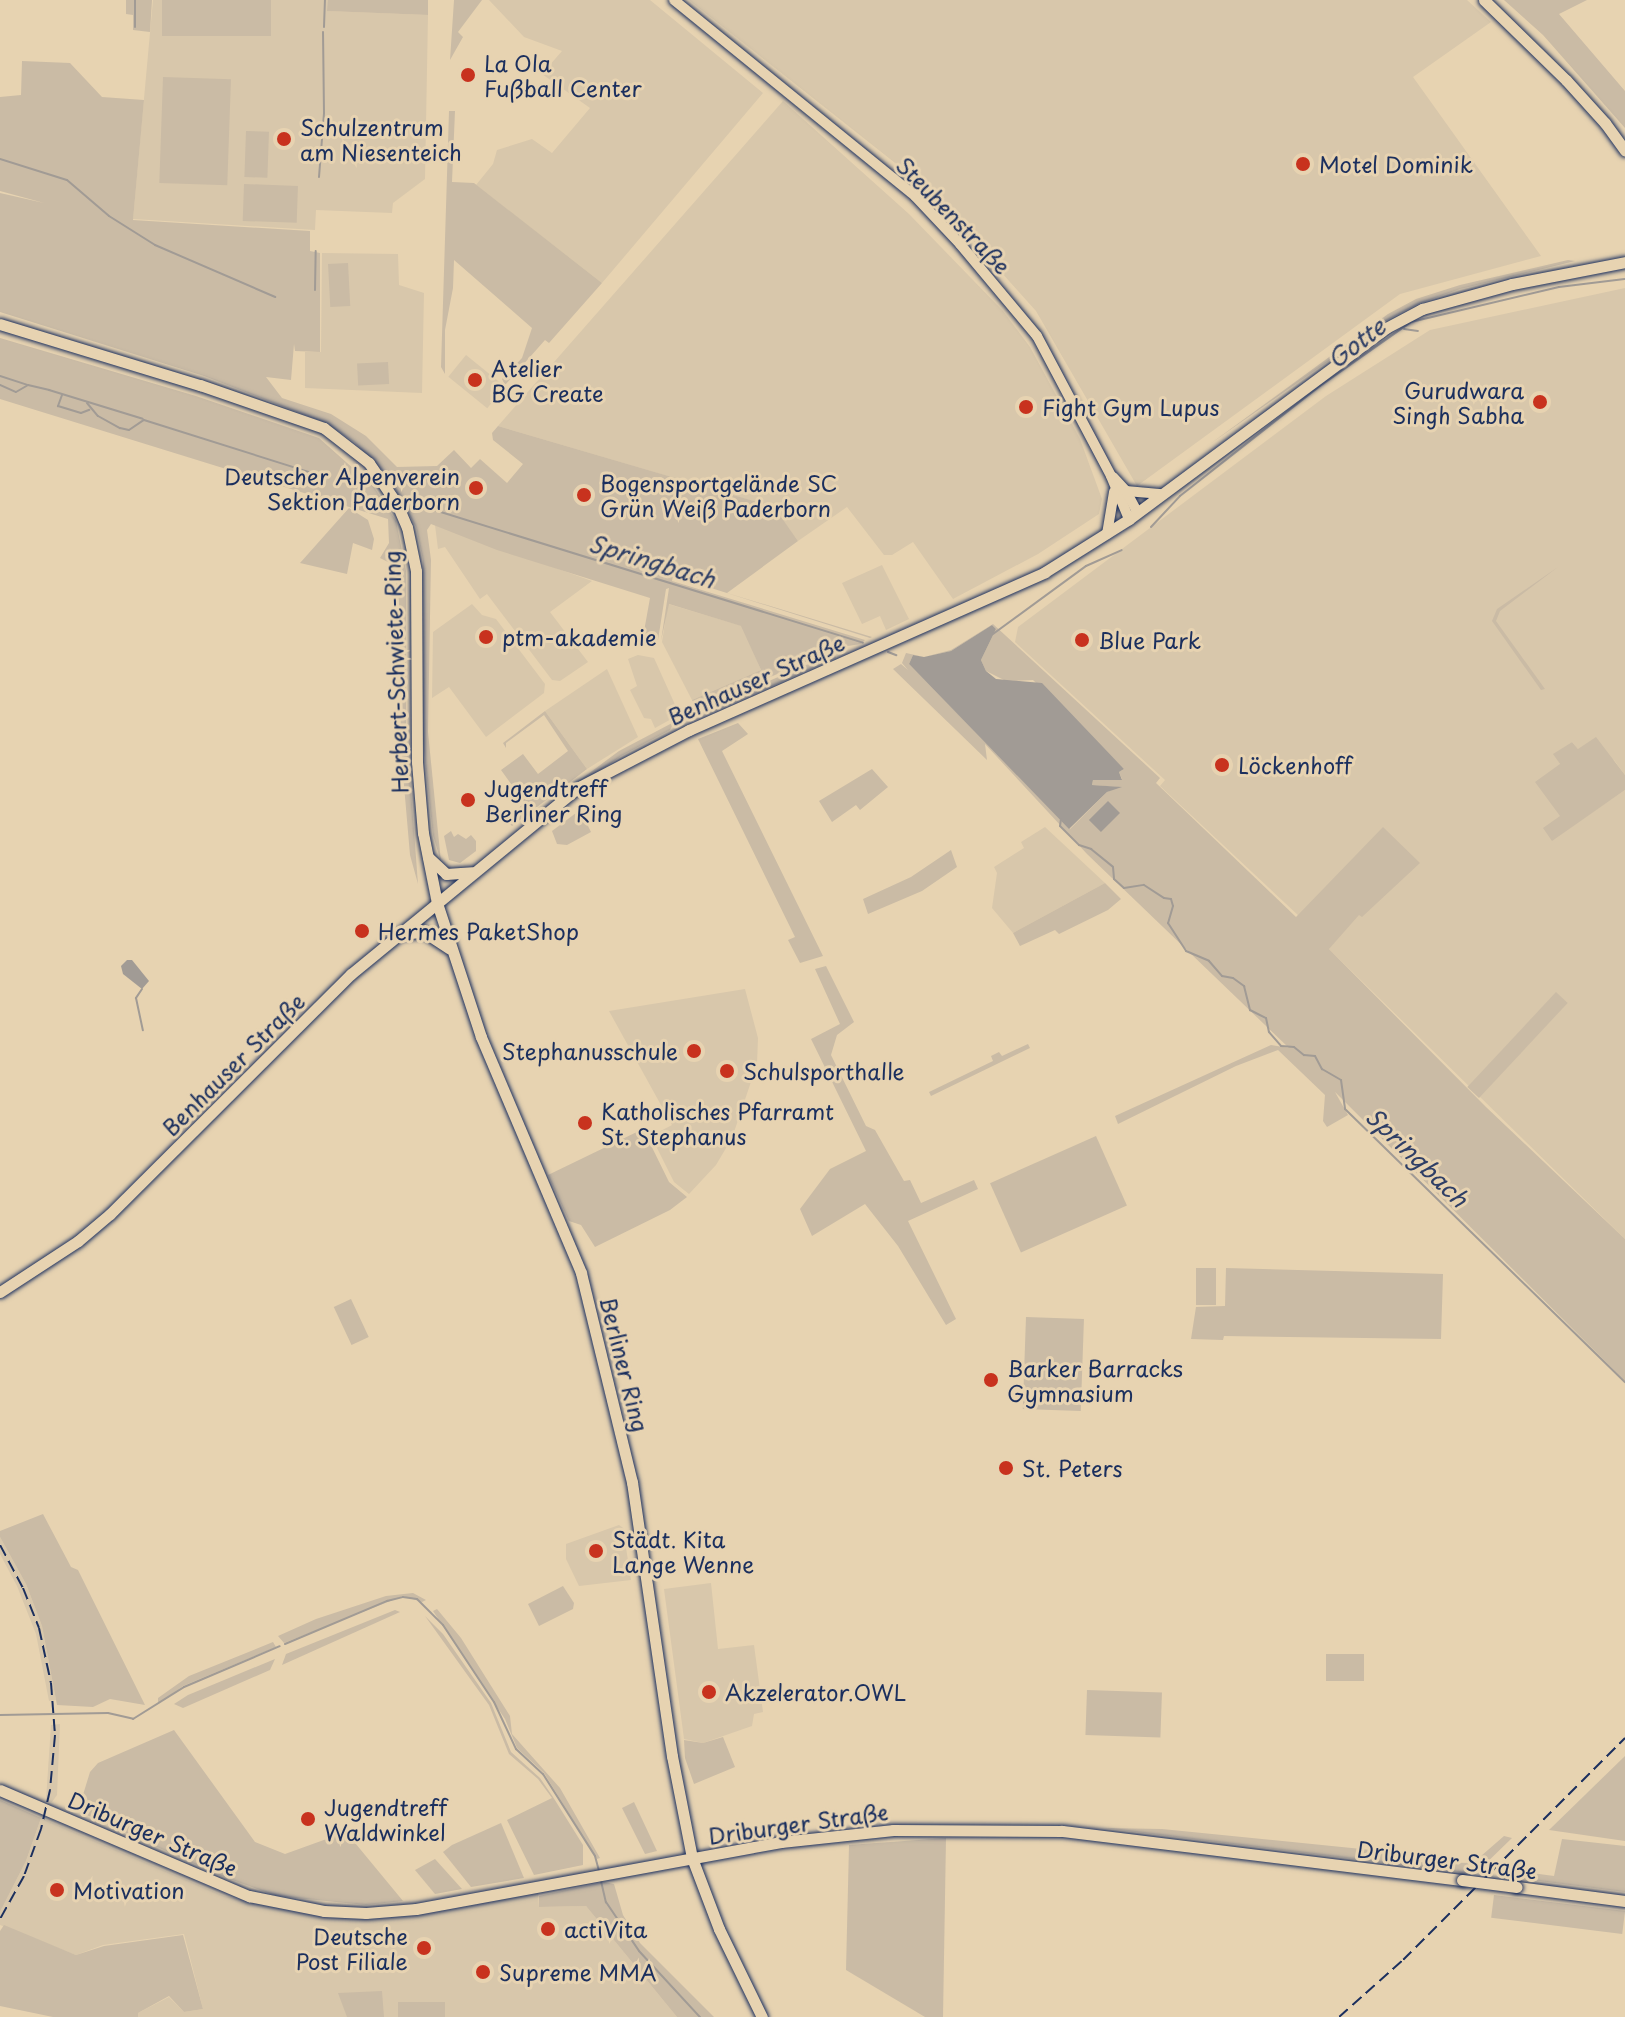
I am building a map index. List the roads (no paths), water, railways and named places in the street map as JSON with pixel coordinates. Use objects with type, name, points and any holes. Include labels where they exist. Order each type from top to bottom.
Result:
[{"type":"main road","points":[[1484,0],[1566,80],[1605,123],[1625,151]]},
{"type":"main road","name":"Benhauser Straße","points":[[0,1292],[78,1241],[110,1214],[315,1009],[397,934],[579,787],[640,754],[1021,583],[1107,534],[1386,328],[1422,309],[1512,284],[1625,262]]},
{"type":"main road","name":"Herbert-Schwiete-Ring","points":[[0,324],[200,385],[324,428],[350,445],[377,473],[407,527],[416,571],[417,762],[427,856],[437,903]]},
{"type":"main road","points":[[427,856],[449,875],[476,871]]},
{"type":"main road","name":"Berliner Ring","points":[[437,903],[449,948],[481,1037],[581,1273],[632,1482],[672,1756],[692,1858],[719,1929],[762,2017]]},
{"type":"main road","points":[[397,934],[424,932],[449,948]]},
{"type":"main road","name":"Driburger Straße","points":[[0,1790],[249,1896],[309,1909],[389,1913],[781,1842],[893,1830],[1011,1829],[1103,1835],[1625,1901]]},
{"type":"street","name":"Steubenstraße","points":[[674,0],[915,196],[960,244],[1037,336],[1111,476],[1114,490],[1133,516]]},
{"type":"street","name":"Steubenstraße","points":[[1111,476],[1126,491],[1133,516]]},
{"type":"street","points":[[1107,534],[1114,490]]},
{"type":"street","points":[[1126,491],[1162,494]]},
{"type":"waterway","points":[[135,0],[135,27]]},
{"type":"waterway","points":[[324,27],[325,0]]},
{"type":"waterway","points":[[319,177],[324,113],[323,32]]},
{"type":"waterway","points":[[0,159],[67,180],[109,216],[155,245],[275,297]]},
{"type":"waterway","points":[[315,290],[316,251]]},
{"type":"waterway","name":"Gotte","points":[[1151,527],[1180,496],[1320,386],[1411,322],[1559,287],[1625,279]]},
{"type":"waterway","points":[[1404,329],[1418,331]]},
{"type":"waterway","name":"Springbach","points":[[0,376],[27,385]]},
{"type":"waterway","name":"Springbach","points":[[0,385],[16,392],[28,385],[143,419]]},
{"type":"waterway","points":[[62,395],[58,406],[81,413],[89,410]]},
{"type":"waterway","name":"Springbach","points":[[87,403],[98,416],[120,428],[129,430],[144,420],[325,477]]},
{"type":"waterway","name":"Springbach","points":[[431,509],[863,643]]},
{"type":"waterway","name":"Gotte","points":[[993,634],[1086,566],[1122,550]]},
{"type":"waterway","name":"Springbach","points":[[888,652],[896,655]]},
{"type":"waterway","name":"Springbach","points":[[1061,819],[1060,826],[1079,845],[1091,849],[1113,867],[1114,879],[1124,888],[1144,885],[1171,899],[1173,906],[1168,923],[1186,951],[1209,961],[1222,976],[1233,978],[1244,986],[1250,1010],[1266,1018],[1269,1032],[1281,1046],[1294,1047],[1304,1055],[1315,1056],[1322,1069],[1341,1080],[1345,1109],[1625,1382]]},
{"type":"waterway","points":[[142,989],[136,998],[143,1030]]},
{"type":"waterway","points":[[285,1644],[387,1601],[403,1597],[417,1599],[443,1625],[494,1702],[516,1749],[543,1774],[595,1856],[599,1871]]},
{"type":"waterway","points":[[0,1715],[108,1713],[133,1719],[184,1687],[280,1646]]},
{"type":"waterway","points":[[601,1881],[606,1902],[639,1951],[700,2017]]},
{"type":"railway","points":[[0,1545],[23,1588],[39,1628],[51,1683],[55,1735],[50,1790],[41,1829],[24,1876],[0,1919]]},
{"type":"railway","points":[[1339,2017],[1403,1960],[1625,1738]]},
{"type":"place","name":"La Ola Fußball Center","points":[[468,75]]},
{"type":"place","name":"Schulzentrum am Niesenteich","points":[[284,139]]},
{"type":"place","name":"Motel Dominik","points":[[1303,164]]},
{"type":"place","name":"Atelier BG Create","points":[[475,380]]},
{"type":"place","name":"Gurudwara Singh Sabha","points":[[1540,402]]},
{"type":"place","name":"Fight Gym Lupus","points":[[1026,407]]},
{"type":"place","name":"Deutscher Alpenverein Sektion Paderborn","points":[[476,488]]},
{"type":"place","name":"Bogensportgelände SC Grün Weiß Paderborn","points":[[584,495]]},
{"type":"place","name":"ptm-akademie","points":[[486,637]]},
{"type":"place","name":"Blue Park","points":[[1082,640]]},
{"type":"place","name":"Löckenhoff","points":[[1222,765]]},
{"type":"place","name":"Jugendtreff Berliner Ring","points":[[468,800]]},
{"type":"place","name":"Hermes PaketShop","points":[[362,931]]},
{"type":"place","name":"Stephanusschule","points":[[694,1051]]},
{"type":"place","name":"Schulsporthalle","points":[[727,1071]]},
{"type":"place","name":"Katholisches Pfarramt St. Stephanus","points":[[585,1123]]},
{"type":"place","name":"Barker Barracks Gymnasium","points":[[991,1380]]},
{"type":"place","name":"St. Peters","points":[[1006,1468]]},
{"type":"place","name":"Städt. Kita Lange Wenne","points":[[596,1551]]},
{"type":"place","name":"Akzelerator.OWL","points":[[709,1692]]},
{"type":"place","name":"Jugendtreff Waldwinkel","points":[[308,1819]]},
{"type":"place","name":"Motivation","points":[[57,1890]]},
{"type":"place","name":"actiVita","points":[[548,1929]]},
{"type":"place","name":"Deutsche Post Filiale","points":[[424,1948]]},
{"type":"place","name":"Supreme MMA","points":[[483,1972]]}]
